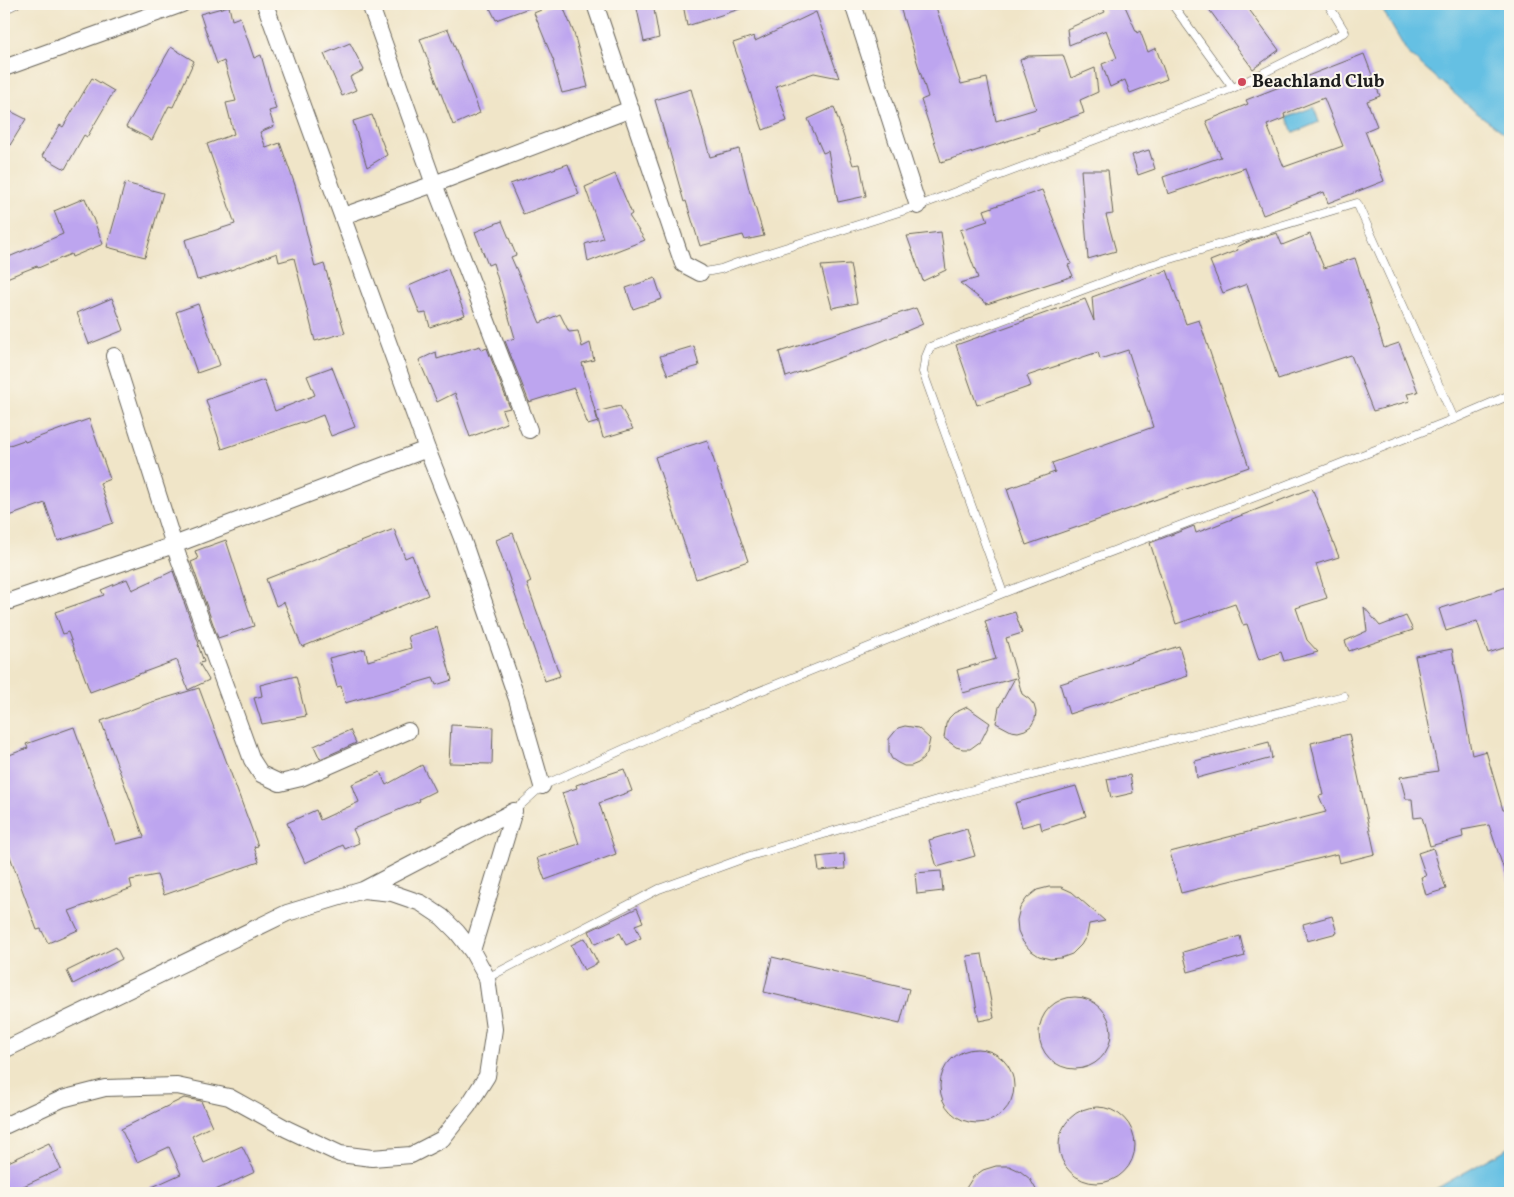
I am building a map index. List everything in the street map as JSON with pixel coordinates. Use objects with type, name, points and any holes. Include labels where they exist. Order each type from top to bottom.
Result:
[{"type":"street","points":[[4,68],[182,4]]},
{"type":"street","points":[[265,4],[426,449],[462,538],[517,699],[542,786]]},
{"type":"street","points":[[370,4],[434,184],[528,430]]},
{"type":"street","points":[[595,4],[683,264],[700,273]]},
{"type":"street","points":[[853,4],[918,206]]},
{"type":"street","points":[[343,216],[631,110]]},
{"type":"street","points":[[114,356],[174,545],[252,760],[261,774],[280,783],[300,778],[408,731]]},
{"type":"street","points":[[4,603],[174,545],[426,449]]},
{"type":"street","points":[[472,951],[514,811]]},
{"type":"street","points":[[4,1050],[288,913],[362,890],[514,811]]},
{"type":"street","points":[[4,1126],[62,1099],[105,1088],[177,1086],[229,1098],[287,1129],[340,1154],[372,1158],[411,1155],[442,1139],[468,1106],[487,1076],[494,1029],[487,978],[472,951],[457,932],[421,903],[392,893],[362,890]]},
{"type":"lane","points":[[4,10],[16,4]]},
{"type":"lane","points":[[1172,4],[1233,88]]},
{"type":"lane","points":[[700,273],[721,270],[737,263],[918,206],[1233,88],[1345,32],[1328,4]]},
{"type":"lane","points":[[1003,593],[923,372],[925,359],[930,347],[1144,267],[1357,203],[1454,419]]},
{"type":"lane","points":[[514,811],[542,786],[693,718],[1003,593],[1276,489],[1510,395]]},
{"type":"lane","points":[[487,978],[659,890],[750,856],[961,793],[1344,696]]},
{"type":"water","points":[[1379,4],[1510,4],[1510,137],[1473,110],[1407,52]]},
{"type":"water","points":[[1314,107],[1319,122],[1293,133],[1287,117]]},
{"type":"water","points":[[1510,1147],[1510,1193],[1425,1193],[1432,1191]]},
{"type":"building","points":[[488,4],[536,4],[537,5],[496,20]]},
{"type":"building","points":[[555,4],[562,4],[574,33],[588,87],[562,93],[554,62],[534,13]]},
{"type":"building","points":[[636,4],[653,4],[659,38],[644,42]]},
{"type":"building","points":[[683,4],[746,4],[746,7],[687,26]]},
{"type":"building","points":[[899,4],[935,4],[961,84],[987,78],[996,121],[1036,109],[1020,60],[1028,56],[1063,55],[1071,78],[1095,68],[1098,92],[1080,100],[1084,113],[1038,129],[1039,131],[941,162],[921,100],[928,97]]},
{"type":"building","points":[[1101,4],[1124,4],[1137,33],[1140,31],[1148,52],[1156,48],[1167,79],[1130,93],[1125,80],[1110,87],[1102,64],[1117,58],[1106,30],[1069,45],[1067,29],[1105,12]]},
{"type":"building","points":[[1205,4],[1245,4],[1279,50],[1253,69]]},
{"type":"building","points":[[229,6],[232,20],[240,17],[254,58],[261,55],[276,109],[269,111],[274,126],[260,132],[266,148],[280,143],[295,185],[315,267],[324,264],[345,333],[315,341],[294,258],[279,262],[277,253],[220,274],[197,280],[185,240],[235,224],[207,144],[234,134],[226,103],[236,101],[224,61],[217,64],[200,14]]},
{"type":"building","points":[[816,12],[839,78],[814,73],[776,86],[787,121],[763,130],[733,43],[754,36],[755,41]]},
{"type":"building","points":[[448,29],[480,113],[453,125],[420,39]]},
{"type":"building","points":[[350,43],[364,70],[350,77],[356,90],[342,96],[324,54]]},
{"type":"building","points":[[171,47],[194,61],[173,107],[169,106],[152,140],[126,127]]},
{"type":"building","points":[[1364,54],[1380,96],[1367,101],[1377,126],[1365,131],[1384,181],[1328,203],[1324,192],[1263,215],[1245,168],[1168,194],[1163,177],[1221,157],[1206,121],[1248,104],[1246,100]],"holes":[[[1324,98],[1343,146],[1284,167],[1267,125],[1285,118],[1284,114]]]},
{"type":"building","points":[[92,78],[114,91],[87,137],[84,135],[65,169],[42,156],[60,125],[63,127]]},
{"type":"building","points":[[691,89],[710,157],[739,149],[750,193],[764,236],[745,240],[743,235],[700,246],[686,201],[684,202],[655,100]]},
{"type":"building","points":[[834,107],[853,165],[860,164],[866,196],[838,202],[828,151],[823,153],[808,119]]},
{"type":"building","points":[[4,108],[26,119],[4,155]]},
{"type":"building","points":[[372,115],[387,155],[367,167],[353,121]]},
{"type":"building","points":[[1149,150],[1155,169],[1138,175],[1132,155]]},
{"type":"building","points":[[568,164],[579,194],[523,214],[510,184]]},
{"type":"building","points":[[1081,170],[1108,170],[1113,214],[1106,215],[1116,251],[1088,259]]},
{"type":"building","points":[[615,174],[632,214],[629,216],[645,240],[588,262],[585,244],[603,238],[585,187]]},
{"type":"building","points":[[125,183],[163,193],[145,257],[107,247]]},
{"type":"building","points":[[1042,190],[1071,264],[1068,265],[1073,276],[987,304],[960,283],[978,278],[960,230],[988,221],[984,210]]},
{"type":"building","points":[[85,198],[103,244],[72,257],[71,254],[38,268],[37,266],[4,279],[4,259],[63,234],[54,211]]},
{"type":"building","points":[[502,221],[516,255],[511,257],[540,323],[560,314],[569,332],[578,331],[582,347],[590,343],[594,360],[582,363],[598,422],[588,425],[574,388],[529,402],[505,341],[515,338],[493,263],[488,265],[475,232]]},
{"type":"building","points":[[941,232],[946,270],[923,281],[907,236]]},
{"type":"building","points":[[1277,233],[1282,245],[1310,234],[1324,268],[1355,258],[1384,348],[1399,343],[1418,392],[1407,394],[1410,401],[1373,411],[1351,355],[1278,379],[1247,284],[1223,293],[1210,261],[1238,250],[1237,247],[1252,240]]},
{"type":"building","points":[[850,264],[857,303],[832,308],[821,266]]},
{"type":"building","points":[[448,269],[465,315],[430,327],[426,313],[420,314],[409,286]]},
{"type":"building","points":[[1167,270],[1186,324],[1199,320],[1249,467],[1026,545],[1007,489],[1055,472],[1052,463],[1153,427],[1128,350],[1100,359],[1098,352],[1027,376],[1031,386],[977,405],[956,345],[1085,299],[1094,321],[1092,297]]},
{"type":"building","points":[[655,278],[662,299],[633,309],[626,288]]},
{"type":"building","points":[[112,298],[124,330],[89,344],[77,313]]},
{"type":"building","points":[[198,304],[220,365],[197,373],[176,312]]},
{"type":"building","points":[[916,308],[923,324],[864,349],[786,377],[779,352]]},
{"type":"building","points":[[480,346],[482,350],[487,348],[510,408],[502,410],[507,423],[470,437],[455,393],[437,402],[419,360],[436,352],[437,359]]},
{"type":"building","points":[[694,346],[699,366],[668,375],[660,356]]},
{"type":"building","points":[[332,367],[355,427],[331,436],[323,415],[222,449],[206,400],[264,380],[275,411],[315,395],[307,376]]},
{"type":"building","points":[[620,406],[633,429],[603,438],[596,412]]},
{"type":"building","points":[[89,419],[110,479],[100,483],[113,523],[58,541],[45,503],[4,518],[4,447],[24,440],[25,442]]},
{"type":"building","points":[[707,440],[748,561],[696,579],[655,457]]},
{"type":"building","points":[[1312,488],[1339,557],[1316,564],[1327,598],[1296,608],[1307,640],[1318,652],[1284,661],[1281,652],[1259,660],[1247,624],[1243,625],[1235,604],[1176,624],[1150,543],[1194,526],[1196,533]]},
{"type":"building","points":[[394,529],[405,558],[412,555],[428,595],[302,647],[284,602],[276,606],[266,579]]},
{"type":"building","points":[[513,533],[531,582],[527,584],[560,676],[545,681],[496,540]]},
{"type":"building","points":[[226,540],[254,626],[218,638],[191,562],[198,559],[195,551]]},
{"type":"building","points":[[173,571],[199,644],[204,662],[199,663],[209,680],[188,690],[177,660],[90,692],[68,632],[63,634],[55,612],[104,595],[101,590],[127,579],[132,590]]},
{"type":"building","points":[[1510,586],[1510,646],[1488,653],[1477,621],[1446,631],[1439,609]]},
{"type":"building","points":[[1364,607],[1380,626],[1406,616],[1413,630],[1349,651],[1345,641],[1367,631]]},
{"type":"building","points":[[1015,612],[1022,633],[1006,638],[1022,694],[1034,705],[1036,712],[1031,726],[1018,732],[1011,731],[996,723],[999,707],[1015,678],[963,693],[957,670],[996,659],[985,621]]},
{"type":"building","points":[[437,627],[452,680],[436,685],[433,678],[345,703],[341,686],[337,687],[329,658],[365,649],[368,661],[411,648],[408,636]]},
{"type":"building","points":[[1179,646],[1188,676],[1069,714],[1060,684]]},
{"type":"building","points":[[1452,649],[1472,755],[1486,751],[1503,810],[1510,810],[1510,881],[1508,882],[1489,825],[1462,830],[1463,837],[1430,846],[1422,817],[1414,818],[1412,799],[1406,799],[1400,777],[1438,771],[1415,656]]},
{"type":"building","points":[[296,676],[306,716],[262,724],[254,698],[262,696],[260,685]]},
{"type":"building","points":[[199,688],[258,846],[254,847],[259,862],[164,895],[157,875],[130,880],[132,888],[69,911],[78,930],[48,943],[41,929],[37,930],[4,840],[4,757],[28,748],[26,744],[74,727],[116,844],[144,837],[101,721],[149,703]]},
{"type":"building","points":[[967,707],[990,723],[981,741],[970,749],[963,749],[956,747],[944,738],[949,718],[954,713]]},
{"type":"building","points":[[451,725],[493,727],[492,764],[449,763]]},
{"type":"building","points":[[905,726],[918,728],[930,739],[927,753],[923,759],[911,766],[904,766],[898,763],[892,759],[889,753],[889,739],[898,728]]},
{"type":"building","points":[[350,730],[356,743],[320,759],[314,746]]},
{"type":"building","points":[[1349,734],[1375,854],[1339,863],[1337,854],[1181,893],[1170,852],[1326,812],[1319,796],[1323,795],[1311,743]]},
{"type":"building","points":[[1269,742],[1272,758],[1197,778],[1195,761]]},
{"type":"building","points":[[422,765],[435,791],[419,799],[420,801],[353,829],[359,843],[345,849],[343,845],[305,863],[287,823],[316,810],[320,820],[359,802],[352,784],[380,772],[386,785]]},
{"type":"building","points":[[624,769],[632,791],[599,803],[616,854],[545,880],[537,858],[579,844],[562,793],[577,788],[576,785]]},
{"type":"building","points":[[1130,775],[1133,793],[1111,798],[1107,779]]},
{"type":"building","points":[[1076,786],[1086,816],[1042,830],[1040,822],[1022,827],[1015,803]]},
{"type":"building","points":[[967,829],[975,856],[937,867],[929,840]]},
{"type":"building","points":[[1433,848],[1446,889],[1426,895],[1421,877],[1426,876],[1418,853]]},
{"type":"building","points":[[844,854],[845,869],[819,871],[817,857]]},
{"type":"building","points":[[941,871],[943,891],[917,894],[915,873]]},
{"type":"building","points":[[1061,887],[1072,892],[1105,921],[1089,924],[1087,935],[1072,954],[1050,959],[1039,956],[1023,942],[1018,931],[1017,920],[1020,908],[1027,898],[1037,890]]},
{"type":"building","points":[[637,908],[643,922],[635,925],[641,938],[626,945],[620,933],[595,944],[589,931]]},
{"type":"building","points":[[1332,916],[1337,933],[1307,941],[1303,924]]},
{"type":"building","points":[[1240,936],[1245,956],[1188,972],[1183,952]]},
{"type":"building","points":[[585,938],[598,963],[584,970],[571,945]]},
{"type":"building","points":[[116,947],[122,959],[73,984],[67,971]]},
{"type":"building","points":[[982,954],[994,1018],[979,1021],[967,956]]},
{"type":"building","points":[[772,957],[909,989],[900,1024],[764,992]]},
{"type":"building","points":[[1075,997],[1095,1003],[1105,1013],[1111,1033],[1105,1053],[1095,1063],[1075,1069],[1055,1063],[1045,1053],[1039,1033],[1045,1013],[1055,1003]]},
{"type":"building","points":[[977,1049],[991,1052],[1003,1060],[1011,1072],[1014,1086],[1011,1100],[1003,1112],[991,1120],[977,1123],[963,1120],[951,1112],[943,1100],[940,1086],[943,1072],[951,1060],[963,1052]]},
{"type":"building","points":[[184,1098],[201,1101],[212,1126],[192,1136],[204,1163],[242,1146],[255,1172],[209,1193],[139,1193],[181,1174],[169,1147],[137,1162],[121,1129]]},
{"type":"building","points":[[1097,1107],[1111,1110],[1124,1118],[1132,1131],[1135,1145],[1132,1159],[1124,1172],[1111,1180],[1097,1183],[1083,1180],[1070,1172],[1062,1159],[1059,1145],[1062,1131],[1070,1118],[1083,1110]]},
{"type":"building","points":[[49,1143],[61,1169],[8,1193],[4,1193],[4,1164]]},
{"type":"building","points":[[996,1166],[1009,1166],[1020,1171],[1030,1179],[1038,1193],[963,1193],[973,1177],[983,1170]]},
{"type":"place","name":"Beachland Club","points":[[1242,82]]}]
